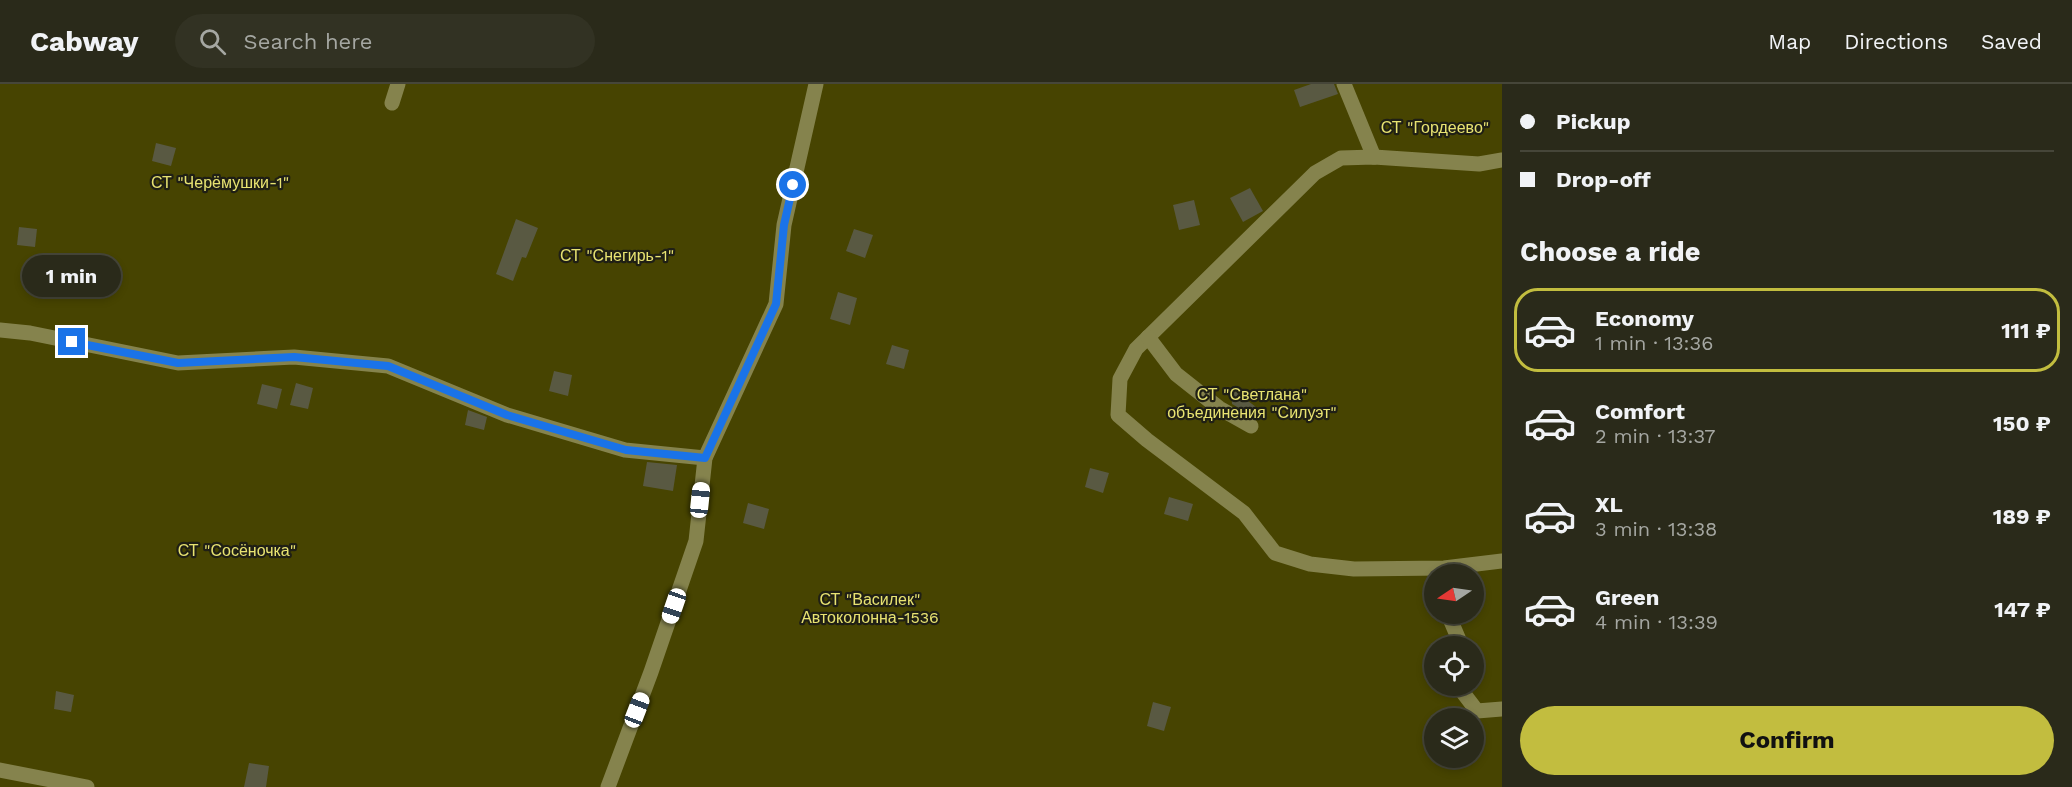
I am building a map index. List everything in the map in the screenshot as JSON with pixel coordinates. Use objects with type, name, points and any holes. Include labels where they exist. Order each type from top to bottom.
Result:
[{"type":"street","points":[[392,103],[398,84]]},
{"type":"street","points":[[608,787],[696,541],[705,458],[776,304],[784,225],[816,84]]},
{"type":"street","points":[[1344,84],[1374,157]]},
{"type":"street","points":[[1424,573],[1310,564],[1275,553],[1244,513],[1147,440],[1118,415],[1120,379],[1136,348],[1315,173],[1341,158],[1374,157],[1479,165],[1502,160]]},
{"type":"street","points":[[0,330],[30,333],[178,363],[294,357],[388,366],[507,415],[615,447],[705,458]]},
{"type":"street","points":[[1148,337],[1176,374],[1219,408],[1251,426]]},
{"type":"street","points":[[1484,564],[1502,561]]},
{"type":"street","points":[[1466,696],[1477,711],[1502,709]]},
{"type":"street","points":[[0,770],[87,787]]},
{"type":"green space","points":[[0,84],[1502,84],[1502,787],[0,787]]},
{"type":"building","points":[[1311,84],[1334,84],[1338,94],[1300,107],[1294,90]]},
{"type":"building","points":[[156,143],[176,148],[171,166],[152,161]]},
{"type":"building","points":[[1250,188],[1263,211],[1243,222],[1230,198]]},
{"type":"building","points":[[1194,200],[1200,225],[1179,230],[1173,205]]},
{"type":"building","points":[[516,219],[538,228],[526,258],[522,257],[513,281],[496,274]]},
{"type":"building","points":[[19,227],[37,229],[35,247],[17,245]]},
{"type":"building","points":[[854,229],[873,235],[865,258],[846,251]]},
{"type":"building","points":[[838,292],[857,298],[850,325],[830,319]]},
{"type":"building","points":[[892,345],[909,350],[904,369],[886,364]]},
{"type":"building","points":[[554,371],[572,375],[568,396],[549,391]]},
{"type":"building","points":[[296,383],[313,388],[308,409],[290,405]]},
{"type":"building","points":[[262,384],[282,389],[277,409],[257,404]]},
{"type":"building","points":[[1231,388],[1256,407],[1251,415],[1232,404]]},
{"type":"building","points":[[468,410],[487,417],[484,430],[465,425]]},
{"type":"building","points":[[647,462],[677,465],[673,491],[643,486]]},
{"type":"building","points":[[1090,468],[1109,473],[1103,493],[1085,487]]},
{"type":"building","points":[[1169,497],[1193,504],[1188,521],[1164,514]]},
{"type":"building","points":[[748,503],[769,509],[764,529],[743,523]]},
{"type":"building","points":[[56,691],[74,695],[71,712],[54,709]]},
{"type":"building","points":[[1153,702],[1171,707],[1164,731],[1147,726]]},
{"type":"building","points":[[249,763],[269,766],[266,787],[244,787]]},
{"type":"route","points":[[72,342],[178,363],[294,357],[388,366],[507,415],[626,450],[705,458],[776,304],[784,225],[793,185]]},
{"type":"park label","name":"СТ \"Гордеево\"","points":[[1435,127]]},
{"type":"park label","name":"СТ \"Черёмушки-1\"","points":[[220,182]]},
{"type":"park label","name":"СТ \"Снегирь-1\"","points":[[617,255]]},
{"type":"park label","name":"СТ \"Светлана\" объединения \"Силуэт\"","points":[[1252,403]]},
{"type":"park label","name":"СТ \"Сосёночка\"","points":[[237,550]]},
{"type":"park label","name":"СТ \"Василек\" Автоколонна-1536","points":[[870,608]]}]
